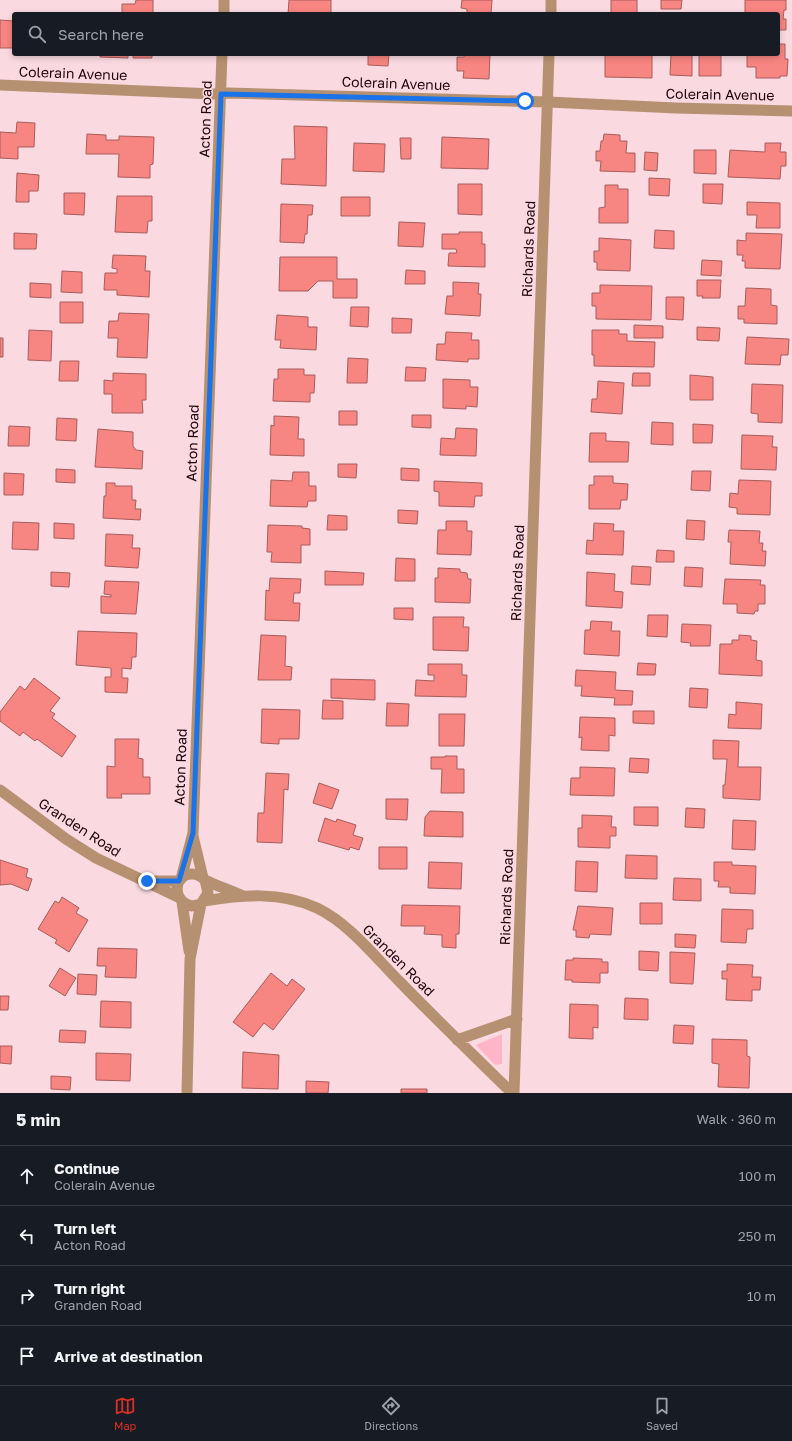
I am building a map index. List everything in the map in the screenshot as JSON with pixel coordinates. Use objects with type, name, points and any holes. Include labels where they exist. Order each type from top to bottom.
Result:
[{"type":"street","points":[[224,0],[224,12]]},
{"type":"street","points":[[550,12],[551,0]]},
{"type":"street","name":"Acton Road","points":[[180,880],[193,833],[222,56]]},
{"type":"street","name":"Richards Road","points":[[513,1093],[517,1019],[549,56]]},
{"type":"street","name":"Colerain Avenue","points":[[0,85],[221,94],[548,102],[676,108],[792,110]]},
{"type":"street","name":"Granden Road","points":[[0,790],[66,839],[115,868],[147,881],[180,900]]},
{"type":"street","name":"Acton Road","points":[[193,833],[204,879]]},
{"type":"street","points":[[187,1093],[190,959],[202,902],[209,889],[204,879],[194,874],[180,880],[177,891],[180,900],[190,959]]},
{"type":"street","name":"Granden Road","points":[[204,879],[241,895]]},
{"type":"street","name":"Granden Road","points":[[147,881],[180,880]]},
{"type":"street","name":"Granden Road","points":[[202,902],[241,895],[288,900],[310,906],[328,914],[362,944],[457,1040],[513,1093]]},
{"type":"street","points":[[180,900],[192,906],[202,902]]},
{"type":"street","points":[[457,1040],[517,1019]]},
{"type":"shaded area","points":[[502,1034],[502,1064],[495,1065],[476,1045]]},
{"type":"building","points":[[136,0],[153,0],[153,12],[122,12],[122,4],[135,4]]},
{"type":"building","points":[[289,0],[331,0],[331,12],[288,12]]},
{"type":"building","points":[[462,0],[492,0],[491,12],[467,12],[467,9],[461,8]]},
{"type":"building","points":[[611,0],[637,0],[637,12],[611,12]]},
{"type":"building","points":[[661,0],[682,0],[681,9],[661,9]]},
{"type":"building","points":[[745,0],[786,0],[786,10],[784,10],[783,19],[786,19],[786,30],[780,30],[780,12],[745,12]]},
{"type":"building","points":[[0,20],[12,21],[12,48],[0,48]]},
{"type":"building","points":[[780,44],[785,44],[785,59],[788,59],[787,76],[780,76],[780,78],[756,78],[756,67],[747,67],[747,56],[780,56]]},
{"type":"building","points":[[128,56],[128,58],[100,57]]},
{"type":"building","points":[[133,56],[152,56],[152,58],[133,58]]},
{"type":"building","points":[[368,56],[389,56],[388,66],[368,65]]},
{"type":"building","points":[[490,56],[489,79],[463,78],[464,71],[457,71],[457,57]]},
{"type":"building","points":[[605,56],[652,56],[652,78],[605,77]]},
{"type":"building","points":[[671,56],[692,56],[692,76],[670,75]]},
{"type":"building","points":[[699,56],[721,56],[721,76],[699,76]]},
{"type":"building","points":[[17,122],[35,123],[34,147],[18,147],[18,159],[0,158],[0,132],[16,133]]},
{"type":"building","points":[[294,126],[327,127],[326,186],[281,184],[282,159],[295,159]]},
{"type":"building","points":[[87,134],[106,135],[106,140],[119,140],[119,136],[154,137],[153,164],[150,165],[150,178],[118,177],[119,154],[86,154]]},
{"type":"building","points":[[604,134],[620,135],[620,141],[627,141],[626,153],[635,153],[635,172],[600,171],[601,161],[596,161],[596,151],[600,151],[601,141],[603,141]]},
{"type":"building","points":[[442,137],[489,139],[488,169],[441,168]]},
{"type":"building","points":[[400,138],[411,138],[411,159],[401,159]]},
{"type":"building","points":[[354,143],[385,144],[384,172],[353,171]]},
{"type":"building","points":[[765,143],[781,143],[780,152],[786,152],[786,166],[781,166],[780,179],[728,177],[730,150],[765,152]]},
{"type":"building","points":[[694,150],[716,150],[716,174],[694,173]]},
{"type":"building","points":[[645,152],[658,153],[657,171],[644,170]]},
{"type":"building","points":[[17,173],[39,175],[38,191],[29,191],[29,202],[16,202]]},
{"type":"building","points":[[649,178],[670,179],[669,196],[649,195]]},
{"type":"building","points":[[458,184],[482,184],[482,215],[458,214]]},
{"type":"building","points":[[703,184],[723,184],[722,204],[703,203]]},
{"type":"building","points":[[605,185],[618,185],[618,189],[628,189],[628,223],[599,223],[599,208],[605,207]]},
{"type":"building","points":[[64,193],[85,193],[84,215],[64,214]]},
{"type":"building","points":[[117,196],[152,196],[152,221],[148,221],[147,233],[115,232]]},
{"type":"building","points":[[341,197],[370,197],[370,216],[341,216]]},
{"type":"building","points":[[747,202],[780,203],[780,228],[756,228],[757,215],[747,215]]},
{"type":"building","points":[[281,204],[313,205],[312,215],[308,215],[307,234],[305,234],[304,243],[280,242]]},
{"type":"building","points":[[399,222],[425,223],[423,247],[398,246]]},
{"type":"building","points":[[655,230],[674,231],[674,249],[654,248]]},
{"type":"building","points":[[459,232],[482,232],[482,244],[485,244],[485,267],[448,266],[449,253],[457,253],[456,249],[442,249],[442,234],[459,234]]},
{"type":"building","points":[[14,233],[37,234],[36,249],[14,249]]},
{"type":"building","points":[[746,233],[782,234],[780,269],[745,268],[745,261],[742,261],[743,255],[737,255],[737,240],[746,241]]},
{"type":"building","points":[[599,238],[631,240],[630,271],[597,270],[597,262],[594,262],[594,251],[599,251]]},
{"type":"building","points":[[113,255],[146,256],[145,271],[150,271],[149,297],[117,295],[117,290],[104,290],[105,273],[117,273],[117,269],[112,268]]},
{"type":"building","points":[[280,257],[337,257],[337,279],[357,279],[357,298],[333,298],[333,281],[318,281],[308,291],[279,291]]},
{"type":"building","points":[[702,260],[722,261],[721,276],[701,275]]},
{"type":"building","points":[[406,270],[425,271],[425,284],[405,284]]},
{"type":"building","points":[[62,271],[82,272],[82,293],[61,292]]},
{"type":"building","points":[[697,280],[721,280],[720,298],[702,298],[703,296],[697,296]]},
{"type":"building","points":[[453,282],[479,283],[478,294],[481,294],[480,316],[445,314],[447,296],[453,296]]},
{"type":"building","points":[[30,283],[51,284],[51,298],[30,297]]},
{"type":"building","points":[[600,285],[652,286],[651,320],[596,319],[596,306],[592,306],[592,293],[600,293]]},
{"type":"building","points":[[746,288],[771,289],[771,305],[777,306],[777,324],[744,323],[744,319],[738,319],[738,306],[745,306]]},
{"type":"building","points":[[666,297],[684,297],[683,320],[666,319]]},
{"type":"building","points":[[60,302],[83,302],[83,323],[60,323]]},
{"type":"building","points":[[351,307],[369,307],[368,327],[350,326]]},
{"type":"building","points":[[119,313],[149,314],[147,358],[117,357],[118,338],[108,338],[109,321],[118,321]]},
{"type":"building","points":[[277,315],[308,317],[308,327],[317,327],[316,350],[280,348],[281,340],[275,340]]},
{"type":"building","points":[[392,318],[412,319],[411,333],[392,333]]},
{"type":"building","points":[[634,325],[663,326],[663,338],[634,338]]},
{"type":"building","points":[[697,327],[720,328],[719,341],[697,340]]},
{"type":"building","points":[[29,330],[52,331],[51,361],[28,360]]},
{"type":"building","points":[[592,330],[619,330],[619,334],[627,334],[627,341],[655,342],[654,367],[594,366],[594,355],[592,355]]},
{"type":"building","points":[[446,332],[472,333],[471,340],[479,340],[479,359],[468,359],[468,362],[436,360],[437,344],[445,344]]},
{"type":"building","points":[[747,337],[789,339],[788,355],[781,355],[780,365],[745,364]]},
{"type":"building","points":[[0,338],[3,338],[3,357],[0,357]]},
{"type":"building","points":[[348,358],[368,359],[367,383],[347,383]]},
{"type":"building","points":[[60,361],[79,361],[78,381],[59,381]]},
{"type":"building","points":[[406,367],[426,368],[425,381],[405,381]]},
{"type":"building","points":[[278,369],[304,369],[304,375],[315,375],[314,393],[310,393],[310,402],[273,401],[274,379],[278,379]]},
{"type":"building","points":[[113,373],[146,374],[146,400],[142,400],[143,413],[112,413],[112,394],[104,394],[104,380],[113,381]]},
{"type":"building","points":[[633,373],[650,373],[650,386],[632,386]]},
{"type":"building","points":[[690,375],[713,377],[713,400],[690,400]]},
{"type":"building","points":[[443,379],[470,380],[470,387],[478,387],[477,407],[466,406],[466,409],[443,408]]},
{"type":"building","points":[[598,381],[624,383],[622,414],[591,412],[592,399],[597,399]]},
{"type":"building","points":[[752,384],[783,385],[782,423],[758,422],[758,414],[751,413]]},
{"type":"building","points":[[339,411],[357,411],[357,425],[339,425]]},
{"type":"building","points":[[412,415],[431,415],[431,428],[412,427]]},
{"type":"building","points":[[274,416],[299,417],[298,439],[304,439],[304,456],[270,455],[271,425],[274,426]]},
{"type":"building","points":[[57,418],[77,419],[76,441],[56,440]]},
{"type":"building","points":[[652,422],[673,423],[673,445],[651,444]]},
{"type":"building","points":[[693,424],[713,425],[712,443],[693,443]]},
{"type":"building","points":[[9,426],[30,427],[29,446],[8,446]]},
{"type":"building","points":[[456,428],[477,429],[476,456],[440,455],[441,438],[455,439]]},
{"type":"building","points":[[98,429],[133,432],[133,446],[136,450],[143,451],[142,469],[95,467]]},
{"type":"building","points":[[590,433],[606,433],[606,441],[629,442],[628,462],[589,462]]},
{"type":"building","points":[[742,435],[773,436],[772,447],[777,447],[776,470],[741,469]]},
{"type":"building","points":[[338,464],[357,464],[356,478],[338,477]]},
{"type":"building","points":[[401,468],[419,469],[419,481],[401,480]]},
{"type":"building","points":[[56,469],[75,470],[75,483],[56,482]]},
{"type":"building","points":[[692,471],[711,471],[710,491],[691,490]]},
{"type":"building","points":[[293,472],[309,472],[309,486],[316,486],[316,501],[308,501],[307,507],[270,506],[271,480],[292,481]]},
{"type":"building","points":[[4,473],[24,474],[23,495],[4,495]]},
{"type":"building","points":[[594,476],[613,476],[613,483],[628,484],[627,500],[621,500],[620,509],[589,509],[589,485],[594,485]]},
{"type":"building","points":[[739,480],[771,481],[770,515],[737,514],[737,508],[729,507],[730,493],[738,494]]},
{"type":"building","points":[[434,481],[482,483],[482,496],[475,496],[474,507],[439,506],[439,492],[434,491]]},
{"type":"building","points":[[106,483],[115,483],[115,486],[132,486],[132,500],[136,500],[135,509],[141,509],[140,520],[103,518]]},
{"type":"building","points":[[398,510],[418,511],[417,524],[398,523]]},
{"type":"building","points":[[328,515],[347,516],[347,530],[327,530]]},
{"type":"building","points":[[687,520],[705,521],[704,540],[686,539]]},
{"type":"building","points":[[446,521],[467,521],[467,531],[472,531],[471,555],[437,554],[438,530],[446,530]]},
{"type":"building","points":[[13,522],[39,523],[38,550],[12,549]]},
{"type":"building","points":[[54,523],[74,524],[74,539],[54,538]]},
{"type":"building","points":[[594,523],[614,524],[613,531],[624,531],[623,555],[586,554],[587,540],[593,541]]},
{"type":"building","points":[[268,525],[302,526],[302,528],[310,529],[310,545],[301,545],[301,563],[271,562],[272,552],[267,552]]},
{"type":"building","points":[[729,530],[760,531],[759,543],[763,543],[762,551],[766,551],[765,566],[730,564],[731,542],[728,542]]},
{"type":"building","points":[[106,534],[133,535],[132,548],[140,548],[138,568],[105,566]]},
{"type":"building","points":[[657,550],[674,551],[674,562],[656,562]]},
{"type":"building","points":[[396,558],[415,559],[415,581],[395,581]]},
{"type":"building","points":[[632,566],[651,567],[650,585],[631,584]]},
{"type":"building","points":[[685,567],[703,568],[702,587],[684,586]]},
{"type":"building","points":[[438,568],[460,569],[460,572],[467,573],[468,579],[471,579],[470,603],[435,602],[435,578],[438,578]]},
{"type":"building","points":[[325,571],[364,573],[363,585],[325,585]]},
{"type":"building","points":[[51,572],[70,573],[69,587],[51,586]]},
{"type":"building","points":[[587,572],[615,574],[614,591],[623,592],[622,608],[586,606]]},
{"type":"building","points":[[270,578],[301,579],[300,593],[294,593],[293,603],[300,603],[299,621],[265,620],[266,590],[269,591]]},
{"type":"building","points":[[725,579],[761,580],[760,585],[765,585],[765,604],[758,604],[758,611],[755,611],[754,614],[737,613],[737,604],[723,604]]},
{"type":"building","points":[[105,581],[139,582],[136,614],[101,613],[101,596],[111,597],[111,595],[104,594]]},
{"type":"building","points":[[394,608],[413,608],[413,620],[394,619]]},
{"type":"building","points":[[648,615],[668,615],[667,637],[647,636]]},
{"type":"building","points":[[433,617],[464,617],[463,627],[469,627],[468,651],[433,650]]},
{"type":"building","points":[[591,621],[612,622],[611,631],[620,631],[619,656],[584,654],[585,630],[590,630]]},
{"type":"building","points":[[682,624],[711,625],[710,646],[690,646],[691,643],[681,642]]},
{"type":"building","points":[[78,631],[137,633],[136,657],[132,657],[131,669],[122,668],[122,678],[128,678],[127,693],[105,692],[105,677],[111,677],[111,668],[76,665]]},
{"type":"building","points":[[261,635],[286,636],[285,666],[292,667],[291,680],[258,680]]},
{"type":"building","points":[[739,635],[751,636],[751,640],[757,641],[756,660],[762,661],[762,676],[719,674],[720,644],[732,644],[732,640],[739,640]]},
{"type":"building","points":[[638,663],[656,664],[655,675],[637,675]]},
{"type":"building","points":[[428,664],[462,664],[462,675],[467,675],[466,697],[415,696],[416,680],[434,681],[434,675],[428,675]]},
{"type":"building","points":[[576,670],[616,672],[615,690],[633,691],[632,705],[614,705],[615,698],[581,696],[582,686],[575,686]]},
{"type":"building","points":[[34,678],[60,698],[50,711],[55,714],[52,718],[76,736],[62,757],[37,739],[35,741],[23,732],[20,736],[0,721],[0,712],[20,686],[25,690]]},
{"type":"building","points":[[331,679],[375,680],[375,700],[331,698]]},
{"type":"building","points":[[690,688],[708,689],[707,708],[689,707]]},
{"type":"building","points":[[323,700],[343,701],[343,719],[322,719]]},
{"type":"building","points":[[736,702],[762,704],[761,729],[728,728],[729,714],[736,715]]},
{"type":"building","points":[[387,703],[409,704],[408,726],[386,726]]},
{"type":"building","points":[[262,709],[300,710],[299,739],[279,739],[279,744],[261,743]]},
{"type":"building","points":[[633,711],[654,711],[654,724],[633,723]]},
{"type":"building","points":[[439,714],[465,714],[464,746],[439,746]]},
{"type":"building","points":[[580,717],[615,718],[615,736],[609,735],[609,751],[581,750],[582,737],[579,738]]},
{"type":"building","points":[[115,739],[139,739],[138,758],[143,759],[143,777],[150,777],[150,794],[121,794],[122,798],[107,798],[107,766],[115,767]]},
{"type":"building","points":[[713,740],[739,741],[738,767],[761,767],[760,800],[723,798],[723,785],[725,785],[727,759],[713,759]]},
{"type":"building","points":[[457,756],[457,769],[464,769],[464,793],[441,793],[442,769],[431,769],[431,757]]},
{"type":"building","points":[[630,758],[649,759],[648,773],[629,772]]},
{"type":"building","points":[[580,767],[615,768],[614,796],[570,795],[571,778],[580,778]]},
{"type":"building","points":[[266,773],[289,774],[288,790],[284,789],[282,843],[257,842],[258,813],[264,813]]},
{"type":"building","points":[[319,783],[339,790],[332,809],[313,803]]},
{"type":"building","points":[[386,799],[408,799],[407,820],[386,819]]},
{"type":"building","points":[[634,807],[658,807],[658,826],[634,825]]},
{"type":"building","points":[[686,808],[705,809],[704,828],[685,827]]},
{"type":"building","points":[[430,811],[463,812],[463,837],[424,836],[425,817]]},
{"type":"building","points":[[582,815],[612,816],[611,827],[616,827],[616,836],[610,836],[610,848],[578,847],[578,828],[582,828]]},
{"type":"building","points":[[325,818],[336,822],[337,819],[356,825],[353,835],[363,838],[359,850],[350,847],[349,850],[318,841]]},
{"type":"building","points":[[733,820],[756,821],[755,850],[732,849]]},
{"type":"building","points":[[379,847],[407,847],[407,869],[379,869]]},
{"type":"building","points":[[626,855],[657,856],[657,879],[625,878]]},
{"type":"building","points":[[0,860],[28,869],[26,877],[32,879],[28,891],[11,884],[0,885]]},
{"type":"building","points":[[576,861],[598,862],[597,892],[575,891]]},
{"type":"building","points":[[429,862],[462,863],[461,889],[428,888]]},
{"type":"building","points":[[714,862],[732,862],[732,865],[756,866],[755,894],[730,893],[730,887],[718,887],[719,881],[714,881]]},
{"type":"building","points":[[674,878],[701,879],[701,901],[673,900]]},
{"type":"building","points":[[62,897],[79,908],[76,913],[88,920],[69,952],[55,943],[57,940],[38,929],[55,901],[59,903]]},
{"type":"building","points":[[640,903],[662,903],[662,924],[640,924]]},
{"type":"building","points":[[402,905],[460,906],[459,934],[456,934],[456,948],[442,947],[442,935],[424,934],[425,926],[401,926]]},
{"type":"building","points":[[578,906],[613,908],[611,935],[590,934],[589,938],[576,937],[576,930],[573,930]]},
{"type":"building","points":[[722,909],[753,910],[753,929],[747,929],[746,943],[721,942]]},
{"type":"building","points":[[675,934],[696,935],[695,948],[675,947]]},
{"type":"building","points":[[98,948],[137,949],[136,978],[105,977],[106,966],[97,966]]},
{"type":"building","points":[[639,951],[659,952],[658,971],[639,970]]},
{"type":"building","points":[[670,952],[695,953],[693,984],[670,983]]},
{"type":"building","points":[[573,958],[602,959],[602,962],[608,962],[608,973],[600,973],[600,983],[572,982],[572,980],[565,980],[566,960],[573,960]]},
{"type":"building","points":[[727,964],[753,965],[752,977],[761,977],[760,990],[752,990],[752,1001],[726,1000],[727,979],[722,979],[722,971],[727,971]]},
{"type":"building","points":[[60,968],[76,978],[65,996],[49,986]]},
{"type":"building","points":[[271,973],[287,986],[292,979],[305,989],[273,1030],[264,1023],[253,1037],[233,1022]]},
{"type":"building","points":[[78,974],[97,975],[96,995],[77,994]]},
{"type":"building","points":[[0,996],[9,996],[8,1010],[0,1010]]},
{"type":"building","points":[[625,998],[648,999],[648,1020],[624,1019]]},
{"type":"building","points":[[101,1001],[131,1002],[131,1028],[100,1027]]},
{"type":"building","points":[[570,1004],[598,1005],[598,1028],[593,1027],[593,1039],[569,1038]]},
{"type":"building","points":[[674,1025],[694,1026],[693,1044],[673,1043]]},
{"type":"building","points":[[60,1030],[86,1031],[85,1043],[59,1042]]},
{"type":"building","points":[[712,1039],[747,1040],[747,1056],[750,1057],[749,1088],[718,1087],[719,1064],[712,1063]]},
{"type":"building","points":[[0,1046],[12,1046],[11,1064],[0,1063]]},
{"type":"building","points":[[243,1052],[279,1055],[278,1089],[242,1088]]},
{"type":"building","points":[[96,1053],[131,1054],[130,1081],[96,1080]]},
{"type":"building","points":[[51,1076],[71,1077],[70,1090],[51,1089]]},
{"type":"building","points":[[306,1081],[329,1082],[328,1093],[306,1093]]},
{"type":"building","points":[[401,1089],[427,1089],[427,1093],[401,1093]]},
{"type":"route","points":[[147,881],[179,881],[181,879],[193,833],[221,94],[525,101]]}]
